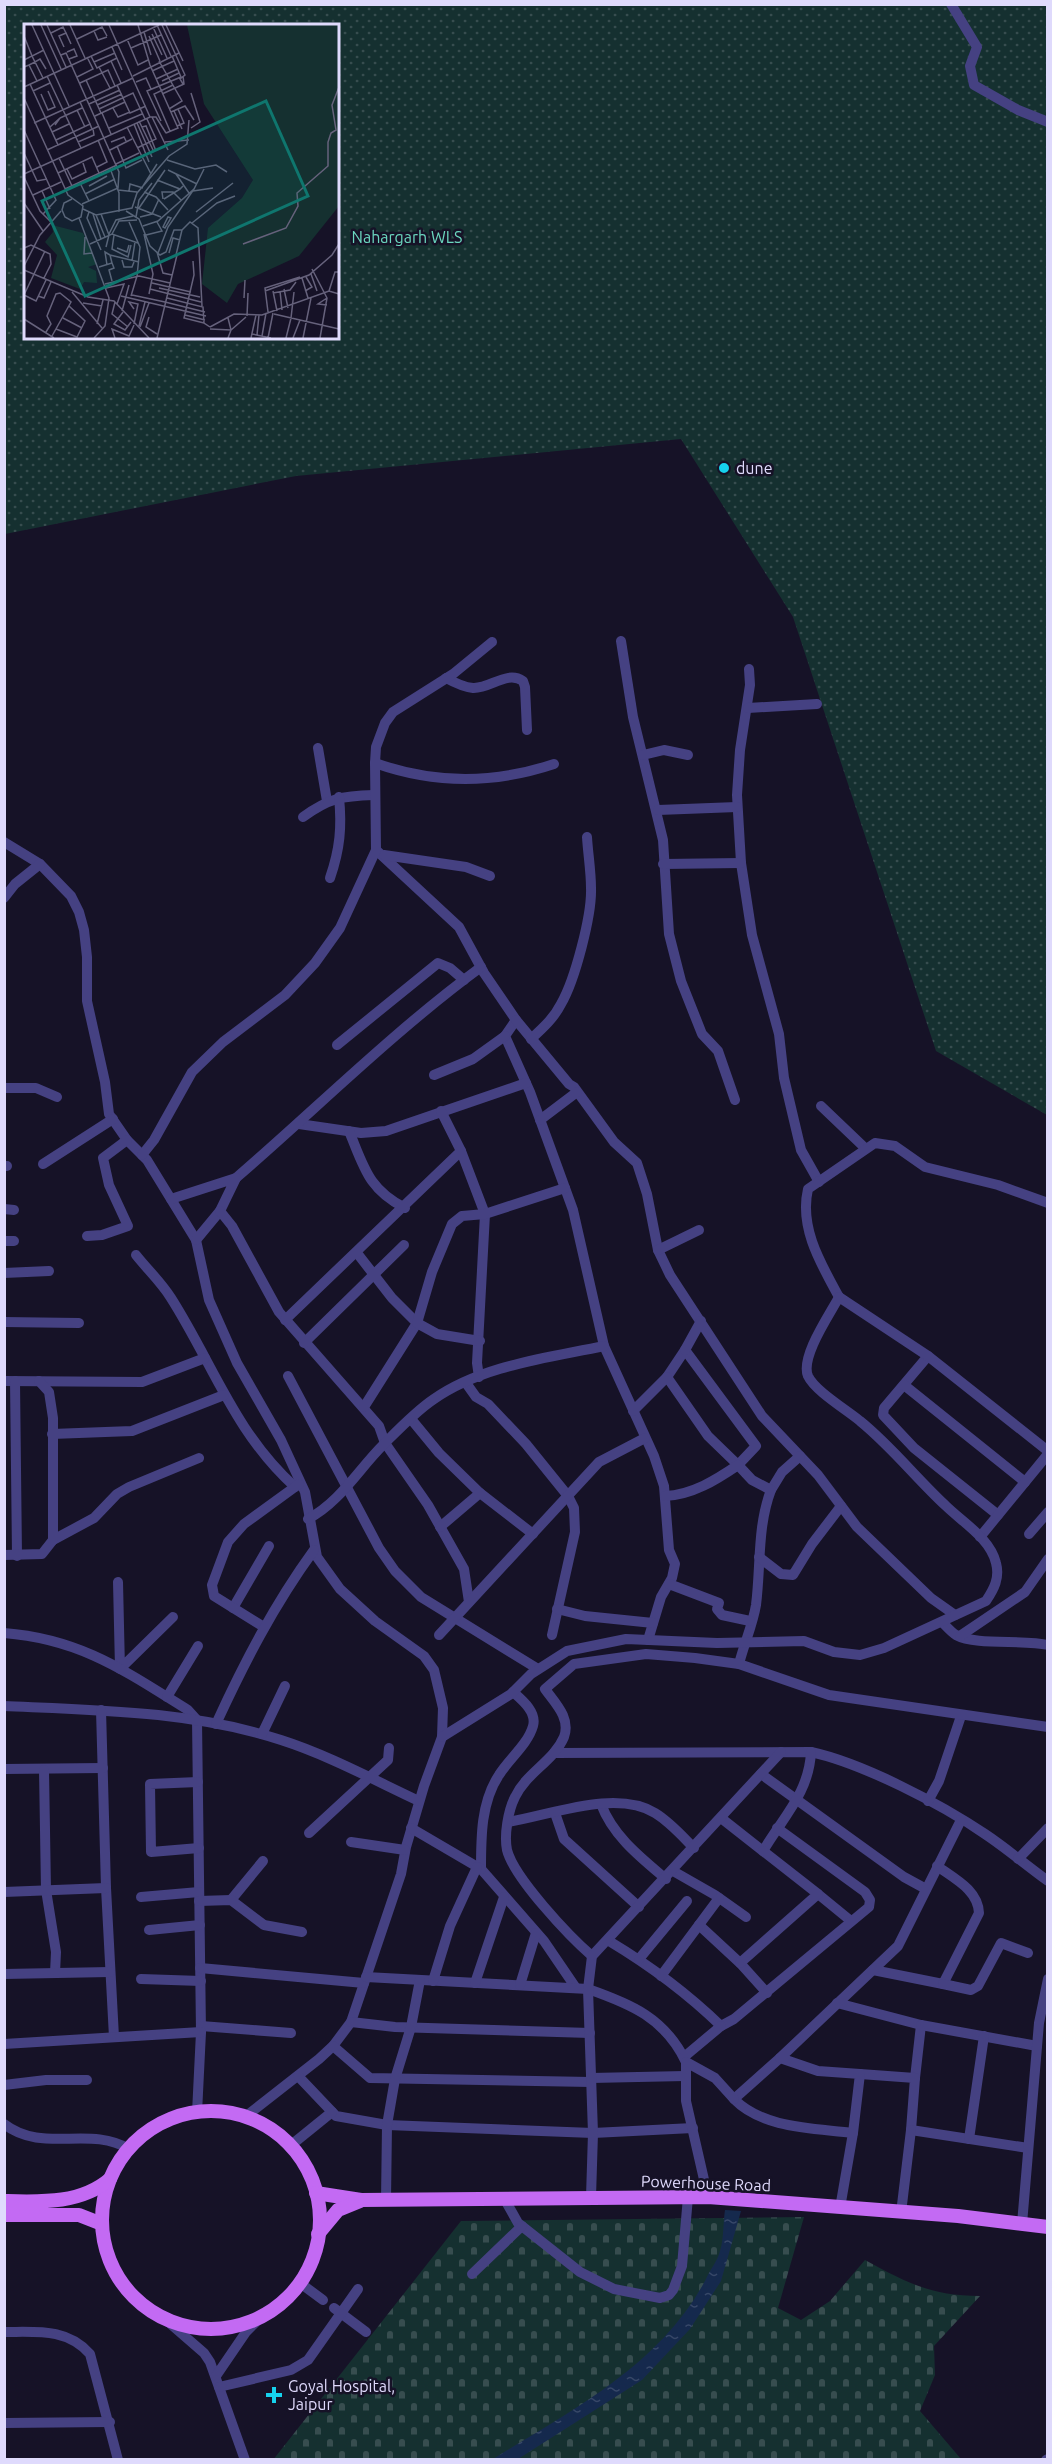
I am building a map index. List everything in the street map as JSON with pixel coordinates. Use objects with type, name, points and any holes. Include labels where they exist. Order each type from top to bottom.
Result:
[{"type":"main road","points":[[214,2111],[245,2117],[278,2134],[308,2170],[316,2193],[318,2234],[315,2250],[300,2283],[285,2300],[261,2318],[236,2327],[218,2330],[190,2328],[166,2320],[149,2311],[130,2294],[112,2269],[105,2247],[102,2224],[102,2209],[110,2179],[129,2149],[146,2132],[161,2123],[178,2116],[196,2113],[214,2111]]},
{"type":"main road","points":[[4,2201],[57,2200],[87,2194],[110,2179]]},
{"type":"main road","name":"Powerhouse Road","points":[[316,2193],[362,2200],[711,2198],[1047,2227]]},
{"type":"main road","points":[[318,2234],[338,2210],[362,2200]]},
{"type":"main road","points":[[4,2215],[79,2215],[102,2224]]},
{"type":"street","points":[[951,4],[977,47],[970,66],[974,85],[1018,110],[1047,122]]},
{"type":"street","points":[[621,641],[633,717],[658,810],[663,840],[669,934],[681,981],[702,1034],[718,1051],[735,1100]]},
{"type":"street","points":[[142,1155],[154,1140],[192,1072],[223,1042],[285,995],[315,963],[340,928],[380,853],[374,795],[376,747],[393,712],[446,678],[492,642]]},
{"type":"street","points":[[749,669],[748,708],[740,750],[737,807],[741,862],[752,934],[779,1034],[784,1078],[801,1150],[819,1182]]},
{"type":"street","points":[[446,678],[458,685],[475,688],[511,677],[523,681],[526,730]]},
{"type":"street","points":[[748,708],[817,704]]},
{"type":"street","points":[[318,748],[327,801]]},
{"type":"street","points":[[643,755],[664,750],[688,755]]},
{"type":"street","points":[[375,764],[417,777],[463,781],[498,777],[554,764]]},
{"type":"street","points":[[303,817],[339,796],[374,795]]},
{"type":"street","points":[[330,878],[340,850],[342,829],[339,796]]},
{"type":"street","points":[[658,810],[737,807]]},
{"type":"street","points":[[531,1039],[547,1025],[562,1004],[590,910],[591,888],[587,837]]},
{"type":"street","points":[[4,842],[40,864],[71,896],[84,930],[87,1001],[105,1082],[109,1114],[127,1140],[142,1155],[196,1240],[214,1310],[237,1364],[281,1440],[298,1485]]},
{"type":"street","points":[[380,853],[466,867],[490,876]]},
{"type":"street","points":[[380,853],[459,927],[481,967],[516,1020],[577,1092],[614,1142],[637,1163],[647,1194],[658,1250],[670,1275],[762,1416],[800,1456],[857,1527],[931,1598],[955,1615]]},
{"type":"street","points":[[663,864],[741,862]]},
{"type":"street","points":[[4,898],[15,884],[40,864]]},
{"type":"street","points":[[337,1045],[438,963],[450,968],[464,980]]},
{"type":"street","points":[[196,1240],[220,1211],[236,1179],[390,1041],[481,967]]},
{"type":"street","points":[[434,1074],[473,1059],[505,1036],[516,1020]]},
{"type":"street","points":[[505,1036],[526,1083],[565,1188],[590,1275],[604,1346],[645,1438],[665,1496],[669,1550],[675,1564],[645,1640],[645,1654]]},
{"type":"street","points":[[299,1124],[349,1131],[386,1131],[526,1083]]},
{"type":"street","points":[[4,1088],[36,1088],[57,1097]]},
{"type":"street","points":[[540,1120],[577,1092]]},
{"type":"street","points":[[821,1106],[865,1148]]},
{"type":"street","points":[[441,1111],[461,1151],[485,1214],[480,1341],[477,1363],[479,1377]]},
{"type":"street","points":[[43,1164],[113,1119]]},
{"type":"street","points":[[349,1131],[369,1179],[385,1197],[405,1208]]},
{"type":"street","points":[[87,1236],[102,1235],[128,1226],[109,1185],[103,1158],[127,1140]]},
{"type":"street","points":[[980,1537],[1047,1452],[928,1356],[839,1297],[819,1259],[808,1229],[805,1204],[808,1189],[851,1161],[865,1148],[875,1143],[886,1143],[925,1167],[998,1185],[1047,1203]]},
{"type":"street","points":[[285,1320],[405,1208],[461,1151]]},
{"type":"street","points":[[171,1199],[236,1179]]},
{"type":"street","points":[[364,1407],[417,1323],[432,1272],[452,1224],[462,1216],[485,1214],[565,1188]]},
{"type":"street","points":[[220,1211],[232,1226],[285,1320],[379,1426],[385,1443],[440,1527],[464,1569],[469,1602]]},
{"type":"street","points":[[658,1250],[699,1230]]},
{"type":"street","points":[[304,1343],[404,1245]]},
{"type":"street","points":[[357,1252],[372,1274],[417,1323],[437,1334],[480,1341]]},
{"type":"street","points":[[136,1255],[170,1296],[224,1395],[264,1457],[305,1492],[314,1550],[340,1589],[375,1621],[424,1656],[434,1670],[443,1708],[442,1737],[419,1800],[401,1874],[351,2022],[333,2046],[245,2117]]},
{"type":"street","points":[[4,1273],[49,1271]]},
{"type":"street","points":[[839,1297],[807,1358],[808,1376],[819,1388],[863,1422],[916,1473],[944,1504],[980,1537],[996,1561],[995,1586],[986,1601],[955,1615]]},
{"type":"street","points":[[633,1411],[667,1377],[685,1350],[700,1321]]},
{"type":"street","points":[[4,1322],[79,1323]]},
{"type":"street","points":[[308,1519],[321,1512],[344,1490],[385,1443],[434,1399],[492,1371],[604,1346]]},
{"type":"street","points":[[665,1496],[680,1495],[717,1480],[738,1465],[756,1446],[685,1350]]},
{"type":"street","points":[[928,1356],[884,1408],[883,1415],[886,1422],[998,1515]]},
{"type":"street","points":[[17,1556],[10,1381],[142,1382],[205,1358]]},
{"type":"street","points":[[288,1376],[344,1490],[395,1571],[421,1597],[535,1672]]},
{"type":"street","points":[[667,1377],[708,1436],[752,1480],[771,1490]]},
{"type":"street","points":[[39,1381],[50,1392],[54,1497],[52,1540]]},
{"type":"street","points":[[466,1383],[476,1396],[488,1404],[526,1444],[568,1496],[574,1508],[575,1533],[552,1635]]},
{"type":"street","points":[[904,1385],[1025,1482]]},
{"type":"street","points":[[52,1434],[132,1431],[224,1395]]},
{"type":"street","points":[[411,1419],[440,1453],[480,1493],[533,1534]]},
{"type":"street","points":[[439,1635],[599,1462],[645,1438]]},
{"type":"street","points":[[739,1664],[755,1608],[765,1505],[782,1472],[800,1456]]},
{"type":"street","points":[[4,1555],[42,1554],[52,1540],[94,1518],[117,1494],[200,1458]]},
{"type":"street","points":[[916,1473],[928,1459]]},
{"type":"street","points":[[264,1627],[214,1596],[212,1585],[228,1542],[244,1524],[298,1485]]},
{"type":"street","points":[[440,1527],[480,1493]]},
{"type":"street","points":[[759,1557],[781,1574],[793,1575],[812,1544],[841,1506]]},
{"type":"street","points":[[1029,1534],[1047,1512]]},
{"type":"street","points":[[233,1608],[269,1546]]},
{"type":"street","points":[[216,1724],[264,1627],[314,1550]]},
{"type":"street","points":[[442,1737],[514,1691],[535,1672],[567,1651],[626,1639],[804,1641],[834,1652],[860,1655],[951,1630],[1025,1592],[1047,1559]]},
{"type":"street","points":[[118,1582],[120,1669]]},
{"type":"street","points":[[669,1584],[719,1603],[717,1609],[722,1615],[750,1621]]},
{"type":"street","points":[[557,1609],[585,1616],[653,1623]]},
{"type":"street","points":[[951,1630],[955,1615]]},
{"type":"street","points":[[120,1669],[173,1617]]},
{"type":"street","points":[[951,1630],[1006,1642],[1030,1641],[1047,1645]]},
{"type":"street","points":[[4,1633],[52,1639],[91,1653],[188,1710],[197,1720],[201,2029],[196,2113]]},
{"type":"street","points":[[167,1697],[198,1646]]},
{"type":"street","points":[[591,1960],[524,1879],[508,1853],[505,1837],[514,1797],[527,1779],[554,1753],[564,1737],[566,1726],[564,1714],[545,1689],[574,1664],[645,1654],[739,1664],[829,1695],[961,1716],[1047,1726]]},
{"type":"street","points":[[262,1734],[285,1686]]},
{"type":"street","points":[[433,1981],[450,1926],[479,1868],[481,1832],[488,1800],[497,1777],[526,1739],[533,1725],[533,1717],[526,1703],[514,1691]]},
{"type":"street","points":[[4,1706],[102,1710],[197,1720],[262,1734],[283,1740],[419,1800]]},
{"type":"street","points":[[102,1710],[106,1888],[114,2037]]},
{"type":"street","points":[[928,1801],[939,1781],[961,1716]]},
{"type":"street","points":[[309,1833],[388,1760],[389,1748]]},
{"type":"street","points":[[591,2198],[591,2033],[584,1987],[591,1960],[781,1752]]},
{"type":"street","points":[[554,1753],[811,1752],[828,1755],[899,1785],[984,1833],[1047,1881]]},
{"type":"street","points":[[763,1851],[777,1828],[798,1803],[810,1770],[811,1752]]},
{"type":"street","points":[[4,1769],[104,1768]]},
{"type":"street","points":[[44,1770],[46,1890],[56,1952],[55,1972]]},
{"type":"street","points":[[761,1774],[798,1803],[926,1889]]},
{"type":"street","points":[[198,1782],[150,1784],[150,1795],[151,1852],[199,1848]]},
{"type":"street","points":[[508,1822],[601,1804],[634,1806],[653,1812],[668,1822],[694,1848]]},
{"type":"street","points":[[601,1804],[608,1822],[616,1832],[669,1875],[719,1898],[746,1917]]},
{"type":"street","points":[[555,1813],[564,1839],[639,1907]]},
{"type":"street","points":[[721,1818],[851,1922]]},
{"type":"street","points":[[734,2099],[898,1946],[961,1820]]},
{"type":"street","points":[[411,1828],[479,1868],[584,1987]]},
{"type":"street","points":[[685,2060],[721,2026],[766,1993],[869,1906],[870,1900],[865,1892],[777,1828]]},
{"type":"street","points":[[1018,1858],[1047,1828]]},
{"type":"street","points":[[351,1842],[405,1850]]},
{"type":"street","points":[[231,1900],[263,1861]]},
{"type":"street","points":[[937,1866],[976,1897],[979,1914],[943,1984]]},
{"type":"street","points":[[4,1892],[106,1888]]},
{"type":"street","points":[[740,1963],[818,1894]]},
{"type":"street","points":[[141,1897],[199,1897],[231,1900],[264,1925],[302,1932]]},
{"type":"street","points":[[475,1983],[504,1897]]},
{"type":"street","points":[[661,1976],[719,1898]]},
{"type":"street","points":[[639,1959],[687,1901]]},
{"type":"street","points":[[149,1930],[200,1925]]},
{"type":"street","points":[[699,1925],[740,1963],[766,1993]]},
{"type":"street","points":[[520,1985],[536,1933]]},
{"type":"street","points":[[609,1941],[639,1959],[699,2005],[721,2026]]},
{"type":"street","points":[[873,1970],[971,1990],[978,1986],[1001,1943],[1028,1953]]},
{"type":"street","points":[[200,1968],[365,1980],[584,1987],[610,1997],[653,2018],[678,2046],[685,2060],[686,2101],[711,2198]]},
{"type":"street","points":[[4,1974],[110,1971]]},
{"type":"street","points":[[141,1979],[201,1981]]},
{"type":"street","points":[[1022,2224],[1037,2046],[1042,2000],[1047,1979]]},
{"type":"street","points":[[386,2200],[387,2125],[395,2079],[411,2027],[420,1980]]},
{"type":"street","points":[[837,2003],[921,2025],[1037,2046]]},
{"type":"street","points":[[351,2022],[411,2027],[591,2033]]},
{"type":"street","points":[[901,2213],[921,2025]]},
{"type":"street","points":[[4,2044],[201,2029],[291,2033]]},
{"type":"street","points":[[969,2139],[984,2036]]},
{"type":"street","points":[[333,2046],[370,2078],[591,2080],[685,2076]]},
{"type":"street","points":[[780,2058],[818,2071],[915,2078]]},
{"type":"street","points":[[685,2060],[715,2078],[741,2107],[766,2120],[854,2133]]},
{"type":"street","points":[[840,2208],[854,2133],[860,2074]]},
{"type":"street","points":[[298,2076],[332,2112],[344,2120],[387,2125],[592,2133],[693,2128]]},
{"type":"street","points":[[4,2085],[46,2080],[87,2080]]},
{"type":"street","points":[[290,2146],[332,2112]]},
{"type":"street","points":[[4,2124],[29,2138],[105,2139],[129,2149]]},
{"type":"street","points":[[911,2130],[1028,2148]]},
{"type":"street","points":[[504,2198],[512,2215],[522,2226],[592,2279],[636,2295],[660,2298],[669,2295],[673,2290],[682,2266],[688,2197]]},
{"type":"street","points":[[472,2274],[522,2226]]},
{"type":"street","points":[[300,2283],[323,2300]]},
{"type":"street","points":[[218,2382],[291,2370],[308,2360],[338,2311],[358,2289]]},
{"type":"street","points":[[338,2311],[366,2332]]},
{"type":"street","points":[[218,2382],[246,2332],[261,2318]]},
{"type":"street","points":[[166,2320],[204,2353],[218,2382],[244,2459]]},
{"type":"street","points":[[4,2332],[49,2332],[80,2343],[90,2354],[110,2422],[118,2460]]},
{"type":"street","points":[[4,2423],[110,2422]]},
{"type":"green space","name":"Nahargarh WLS","points":[[5,5],[1047,5],[1047,1115],[936,1051],[793,617],[681,439],[296,476],[5,534]]},
{"type":"green space","points":[[804,2217],[778,2308],[801,2320],[830,2301],[865,2260],[920,2287],[948,2294],[980,2296],[934,2346],[935,2375],[920,2411],[961,2459],[273,2460],[461,2221]]},
{"type":"water","points":[[725,2210],[741,2211],[721,2281],[690,2329],[642,2380],[518,2459],[493,2459],[612,2383],[665,2337],[687,2309],[718,2258]]},
{"type":"place","name":"dune","points":[[724,468]]},
{"type":"place","name":"Goyal Hospital, Jaipur","points":[[274,2395]]}]
